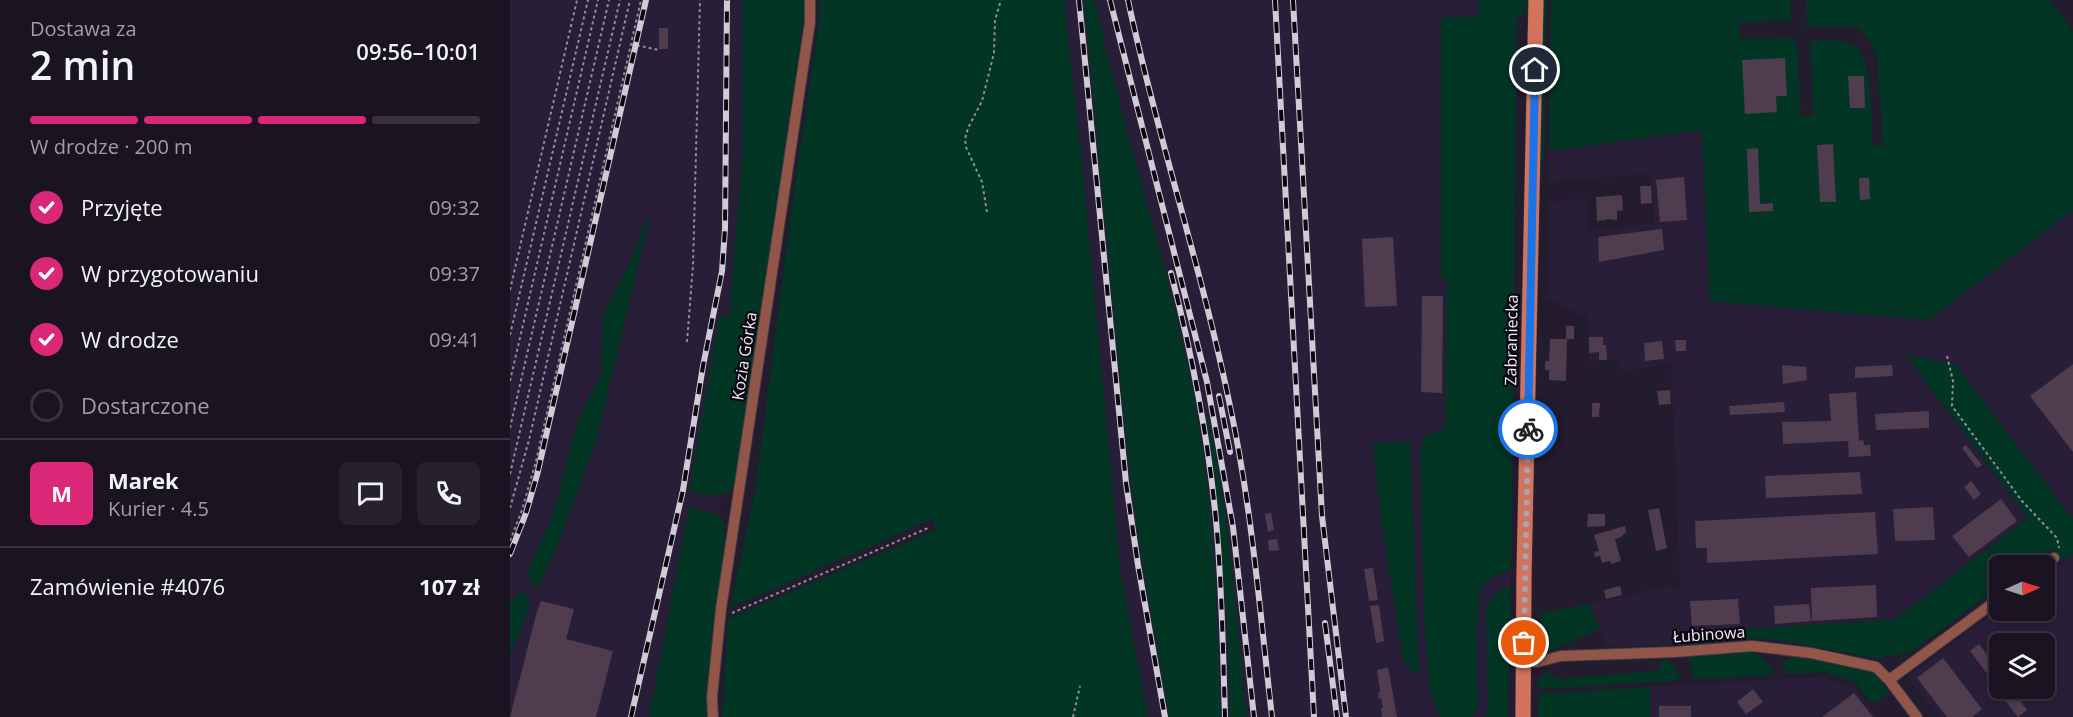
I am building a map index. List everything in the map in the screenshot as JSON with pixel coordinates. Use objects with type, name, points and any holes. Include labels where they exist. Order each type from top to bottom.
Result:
[{"type":"main road","name":"Zabraniecka","points":[[1524,717],[1525,547],[1536,0]]},
{"type":"street","name":"Kozia Górka","points":[[712,717],[720,616],[810,22],[810,0]]},
{"type":"street","points":[[1889,680],[1989,606]]},
{"type":"street","name":"Łubinowa","points":[[1524,662],[1537,662],[1561,656],[1676,652],[1752,646],[1811,653],[1876,667],[1889,680],[1917,717]]},
{"type":"path","points":[[510,290],[577,0]]},
{"type":"path","points":[[510,335],[588,0]]},
{"type":"path","points":[[510,381],[598,0]]},
{"type":"path","points":[[510,428],[609,0]]},
{"type":"path","points":[[510,474],[620,0]]},
{"type":"path","points":[[510,508],[529,440],[630,0]]},
{"type":"path","points":[[510,541],[522,510],[536,460],[641,0]]},
{"type":"path","points":[[687,342],[693,265],[700,0]]},
{"type":"path","points":[[987,212],[982,182],[966,147],[965,139],[982,100],[994,53],[995,20],[1001,0]]},
{"type":"path","points":[[631,44],[659,51]]},
{"type":"path","points":[[1947,356],[1953,381],[1952,406],[2022,501],[2057,538],[2058,555],[2055,557]]},
{"type":"path","points":[[720,616],[742,610],[928,528]]},
{"type":"path","points":[[1073,717],[1080,686]]},
{"type":"shaded area","points":[[510,0],[785,0],[736,393],[702,632],[697,717],[510,717]]},
{"type":"shaded area","points":[[1064,0],[1527,0],[1527,12],[1517,18],[1508,717],[1148,717],[1121,575],[1082,162]]},
{"type":"shaded area","points":[[1702,130],[1710,301],[1929,320],[2073,210],[2073,519],[1956,365],[1905,355],[2028,518],[1894,620],[1683,632],[1683,644],[1607,647],[1589,604],[1672,585],[1674,592],[1680,586],[1671,363],[1620,372],[1618,359],[1589,361],[1587,320],[1590,316],[1579,314],[1547,298],[1549,202],[1588,198],[1588,231],[1654,223],[1650,173],[1549,182],[1549,151]]},
{"type":"shaded area","points":[[2073,554],[2073,717],[1938,717],[1907,677],[1989,616],[1989,621],[2055,621],[2055,568]]},
{"type":"shaded area","points":[[1823,677],[1855,689],[1877,717],[1650,717],[1650,687]]},
{"type":"green space","points":[[742,0],[804,0],[804,16],[735,485],[725,493],[708,495],[689,492],[719,317],[729,316],[742,163]]},
{"type":"green space","points":[[819,0],[1064,0],[1082,162],[1121,575],[1148,717],[722,717],[728,619],[936,530],[932,519],[730,608],[755,491],[793,199],[819,23]]},
{"type":"green space","points":[[1084,0],[1095,0],[1171,294],[1193,392],[1210,513],[1221,717],[1169,717],[1139,543],[1127,451]]},
{"type":"green space","points":[[1478,0],[1527,0],[1527,12],[1517,18],[1511,570],[1488,580],[1480,596],[1477,625],[1478,705],[1476,712],[1471,717],[1440,717],[1431,694],[1424,622],[1420,448],[1424,436],[1445,429],[1447,279],[1441,279],[1441,18],[1479,16]]},
{"type":"green space","points":[[1543,0],[1547,0],[1544,161],[1541,161]]},
{"type":"green space","points":[[1551,0],[1790,0],[1791,20],[1739,22],[1740,39],[1789,38],[1794,40],[1797,45],[1801,117],[1813,116],[1810,41],[1837,40],[1852,44],[1859,50],[1865,61],[1868,75],[1873,146],[1883,145],[1877,57],[1870,40],[1856,26],[1807,27],[1806,0],[2050,0],[2073,31],[2073,210],[1929,320],[1710,301],[1702,130],[1549,151]]},
{"type":"green space","points":[[647,218],[649,219],[597,439],[558,544],[539,586],[534,586],[529,579],[528,570],[548,526],[559,494],[578,419],[600,377],[603,316],[628,265]]},
{"type":"green space","points":[[1905,354],[1956,365],[2073,519],[2073,554],[2065,560],[2049,549],[2041,555],[1989,555],[1989,594],[1911,652],[1877,658],[1765,638],[1683,644],[1682,632],[1894,620],[2028,518]]},
{"type":"green space","points":[[1206,414],[1208,414],[1222,489],[1247,717],[1230,717],[1223,565]]},
{"type":"green space","points":[[1410,441],[1419,671],[1416,673],[1410,670],[1403,659],[1380,511],[1373,443]]},
{"type":"green space","points":[[689,507],[719,515],[724,522],[726,537],[707,685],[708,717],[649,717]]},
{"type":"green space","points":[[1505,587],[1511,587],[1508,717],[1486,717],[1488,704],[1486,611],[1493,597]]},
{"type":"green space","points":[[519,593],[527,594],[531,603],[510,655],[510,603]]},
{"type":"green space","points":[[1589,604],[1600,629],[1546,653],[1539,643],[1541,613]]},
{"type":"green space","points":[[1752,652],[1766,660],[1773,675],[1693,679],[1689,653]]},
{"type":"green space","points":[[1792,657],[1836,661],[1860,666],[1877,675],[1889,691],[1878,702],[1870,702],[1857,684],[1826,672],[1786,674],[1782,664]]},
{"type":"green space","points":[[1665,658],[1674,665],[1681,680],[1541,689],[1537,685],[1537,681],[1550,670],[1556,679],[1657,671]]},
{"type":"green space","points":[[1650,687],[1650,717],[1538,717],[1539,694]]},
{"type":"building","points":[[659,28],[668,28],[668,49],[659,49]]},
{"type":"building","points":[[1785,58],[1787,96],[1776,96],[1777,112],[1745,114],[1742,60]]},
{"type":"building","points":[[1848,76],[1864,76],[1865,108],[1850,108]]},
{"type":"building","points":[[1833,144],[1836,202],[1820,202],[1817,145]]},
{"type":"building","points":[[1758,148],[1760,204],[1773,203],[1773,211],[1749,212],[1747,149]]},
{"type":"building","points":[[1684,177],[1687,220],[1660,222],[1656,180]]},
{"type":"building","points":[[1859,178],[1869,178],[1870,199],[1860,200]]},
{"type":"building","points":[[1640,186],[1651,186],[1652,203],[1641,204]]},
{"type":"building","points":[[1622,195],[1623,210],[1617,211],[1617,220],[1597,221],[1596,197]]},
{"type":"building","points":[[1662,229],[1664,250],[1599,262],[1598,237]]},
{"type":"building","points":[[1393,237],[1397,306],[1365,307],[1362,239]]},
{"type":"building","points":[[1422,296],[1443,296],[1442,393],[1421,392]]},
{"type":"building","points":[[1566,326],[1574,326],[1574,339],[1566,339]]},
{"type":"building","points":[[1589,337],[1603,337],[1607,360],[1599,360],[1599,352],[1589,353]]},
{"type":"building","points":[[1550,339],[1567,339],[1566,381],[1549,380],[1549,370],[1545,370],[1545,361],[1549,361]]},
{"type":"building","points":[[1675,340],[1686,340],[1686,351],[1676,351]]},
{"type":"building","points":[[1662,341],[1664,359],[1645,361],[1644,343]]},
{"type":"building","points":[[2073,364],[2073,452],[2030,396]]},
{"type":"building","points":[[1782,365],[1806,367],[1807,380],[1783,384]]},
{"type":"building","points":[[1892,365],[1893,376],[1855,378],[1855,367]]},
{"type":"building","points":[[1670,390],[1671,404],[1659,405],[1657,391]]},
{"type":"building","points":[[1856,392],[1859,441],[1863,440],[1864,445],[1870,445],[1871,456],[1849,457],[1848,441],[1783,444],[1782,422],[1831,421],[1829,394]]},
{"type":"building","points":[[1784,402],[1785,412],[1730,415],[1729,406]]},
{"type":"building","points":[[1592,403],[1600,403],[1599,417],[1592,417]]},
{"type":"building","points":[[1929,411],[1929,428],[1876,430],[1875,414]]},
{"type":"building","points":[[1966,445],[1982,465],[1977,468],[1962,448]]},
{"type":"building","points":[[1860,472],[1862,494],[1766,498],[1765,476]]},
{"type":"building","points":[[1971,481],[1981,494],[1974,500],[1964,487]]},
{"type":"building","points":[[2001,499],[2017,521],[1969,557],[1952,536]]},
{"type":"building","points":[[1933,507],[1935,540],[1895,541],[1893,509]]},
{"type":"building","points":[[1659,508],[1667,548],[1656,551],[1648,510]]},
{"type":"building","points":[[1875,512],[1878,554],[1707,563],[1707,548],[1696,548],[1695,521]]},
{"type":"building","points":[[1271,513],[1274,530],[1268,532],[1265,514]]},
{"type":"building","points":[[1588,514],[1605,514],[1605,526],[1587,527]]},
{"type":"building","points":[[1625,526],[1626,532],[1615,539],[1621,561],[1611,564],[1610,561],[1602,563],[1600,556],[1595,557],[1594,552],[1599,551],[1594,535]]},
{"type":"building","points":[[1277,539],[1279,550],[1269,551],[1268,540]]},
{"type":"building","points":[[1373,568],[1378,600],[1369,601],[1364,569]]},
{"type":"building","points":[[1876,585],[1877,617],[1812,621],[1811,588]]},
{"type":"building","points":[[1620,586],[1622,595],[1606,599],[1604,590]]},
{"type":"building","points":[[1738,599],[1740,624],[1692,626],[1690,601]]},
{"type":"building","points":[[541,601],[574,609],[566,639],[613,651],[596,717],[510,717]]},
{"type":"building","points":[[1809,604],[1811,621],[1775,624],[1774,606]]},
{"type":"building","points":[[1379,605],[1384,641],[1376,643],[1370,606]]},
{"type":"building","points":[[1979,644],[1989,657],[1989,676],[1970,651]]},
{"type":"building","points":[[1943,658],[1982,709],[1972,717],[1947,717],[1917,678]]},
{"type":"building","points":[[1388,667],[1397,717],[1382,717],[1381,708],[1383,708],[1378,693],[1380,692],[1377,670]]},
{"type":"building","points":[[1753,689],[1763,702],[1746,714],[1737,702]]},
{"type":"building","points":[[1854,693],[1873,717],[1822,717]]},
{"type":"building","points":[[2004,699],[2019,699],[2027,710],[2018,717]]},
{"type":"building","points":[[1659,706],[1691,706],[1691,717],[1659,717]]},
{"type":"railway","points":[[510,554],[526,513],[537,475],[646,0]]},
{"type":"railway","points":[[631,717],[683,490],[703,366],[722,271],[725,229],[727,0]]},
{"type":"railway","points":[[1079,0],[1126,483],[1165,717]]},
{"type":"railway","points":[[1110,0],[1207,382],[1233,527],[1254,717]]},
{"type":"railway","points":[[1128,0],[1152,102],[1219,355],[1238,444],[1250,522],[1272,717]]},
{"type":"railway","points":[[1275,0],[1314,717]]},
{"type":"railway","points":[[1293,0],[1322,516],[1346,717]]},
{"type":"railway","points":[[1171,273],[1186,334],[1213,489],[1220,569],[1225,717]]},
{"type":"railway","points":[[1219,396],[1230,452]]},
{"type":"railway","points":[[1325,623],[1337,717]]},
{"type":"way so far","points":[[1524,643],[1528,429]]},
{"type":"route","points":[[1528,429],[1535,70]]}]
